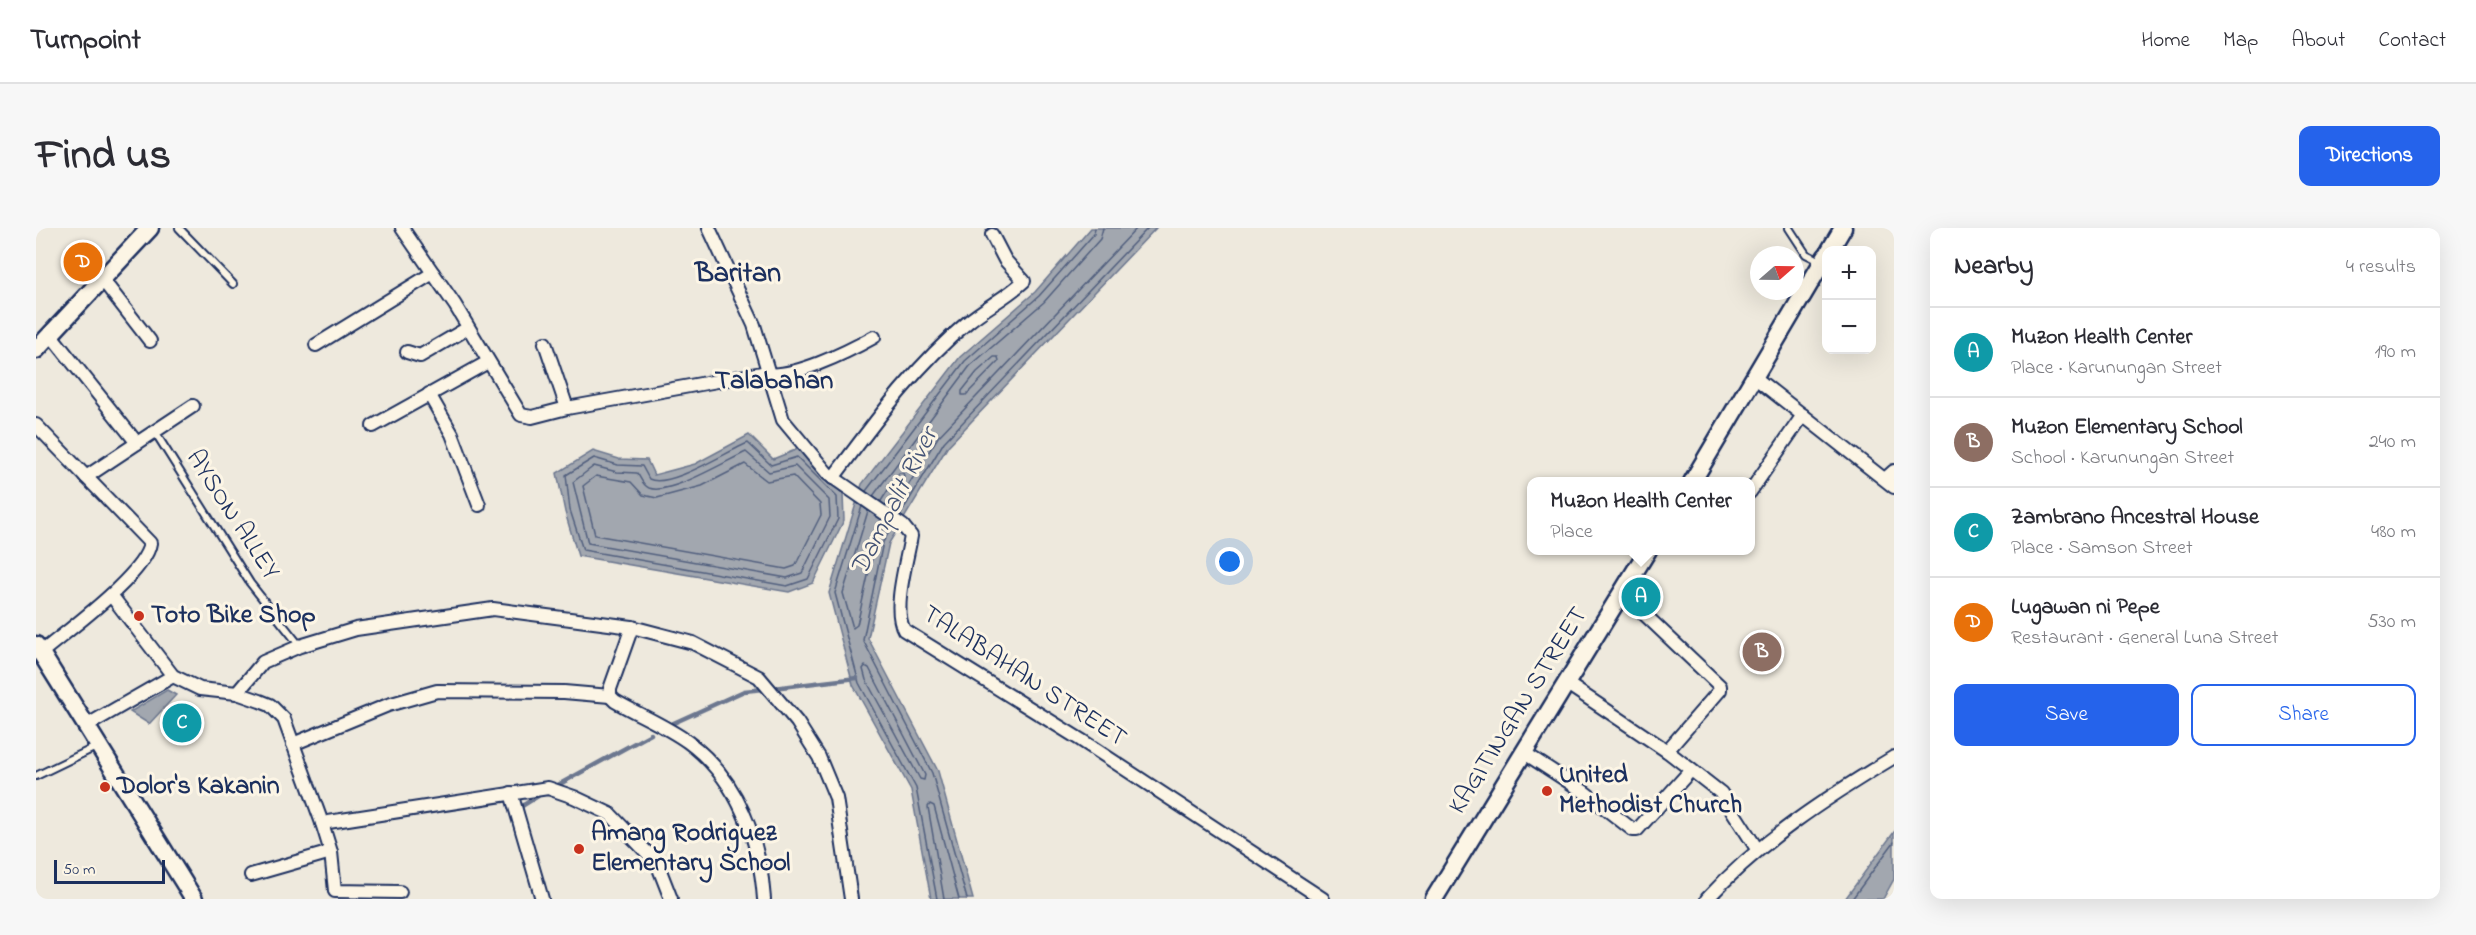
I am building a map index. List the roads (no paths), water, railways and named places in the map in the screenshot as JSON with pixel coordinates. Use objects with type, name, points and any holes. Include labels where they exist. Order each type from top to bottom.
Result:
[{"type":"street","points":[[402,228],[433,273],[521,415],[532,417],[567,408],[762,373],[775,376],[843,354],[874,337]]},
{"type":"street","name":"TALABAHAN STREET","points":[[709,228],[754,325],[783,420],[833,478],[899,523],[911,536],[899,607],[899,620],[904,630],[1081,740],[1323,899]]},
{"type":"street","points":[[1832,246],[1844,228]]},
{"type":"street","points":[[36,350],[147,229]]},
{"type":"street","points":[[833,478],[895,395],[969,321],[1010,294],[1024,281],[1005,260],[992,235]]},
{"type":"street","points":[[1695,477],[1822,263]]},
{"type":"street","points":[[316,345],[433,273]]},
{"type":"street","points":[[102,279],[150,341]]},
{"type":"street","points":[[407,352],[420,356],[468,328]]},
{"type":"street","points":[[50,334],[137,443]]},
{"type":"street","points":[[545,343],[567,408]]},
{"type":"street","points":[[373,426],[488,362]]},
{"type":"street","points":[[1754,376],[1891,479]]},
{"type":"street","points":[[429,394],[452,434],[478,505]]},
{"type":"street","points":[[86,477],[193,406]]},
{"type":"street","points":[[1755,485],[1803,415]]},
{"type":"street","points":[[36,424],[150,543],[148,554],[111,595],[39,648],[194,899]]},
{"type":"street","name":"KAGITINGAN STREET","points":[[1434,899],[1645,555]]},
{"type":"street","points":[[1621,592],[1720,686],[1720,690],[1666,751]]},
{"type":"street","points":[[111,595],[172,676],[200,689],[237,693],[270,705],[284,719],[326,822],[335,891],[400,892]]},
{"type":"street","points":[[237,693],[263,662],[300,646],[356,629],[494,609],[632,627],[693,643],[759,677],[797,722],[819,757],[836,798],[850,899]]},
{"type":"street","points":[[610,696],[610,689],[632,627]]},
{"type":"street","points":[[86,726],[172,676]]},
{"type":"street","points":[[1566,683],[1666,751],[1721,793],[1757,849]]},
{"type":"street","points":[[293,744],[388,705],[437,691],[509,690],[610,696],[688,742],[717,768],[738,798],[762,876],[764,899]]},
{"type":"street","points":[[1523,752],[1583,791],[1633,830],[1637,830],[1691,770]]},
{"type":"street","points":[[1707,899],[1757,849],[1804,814],[1894,757]]},
{"type":"street","points":[[326,822],[548,789],[574,797],[610,814],[657,863],[671,899]]},
{"type":"street","points":[[511,793],[542,899]]},
{"type":"street","points":[[251,875],[331,852]]},
{"type":"lane","points":[[179,228],[233,284]]},
{"type":"lane","points":[[1789,228],[1806,254],[1822,256]]},
{"type":"lane","name":"AYSON ALLEY","points":[[155,432],[250,583],[300,646]]},
{"type":"lane","points":[[36,776],[98,746]]},
{"type":"water","name":"Dampalit River","points":[[1091,228],[1156,228],[948,446],[889,543],[868,638],[938,771],[973,899],[931,899],[911,790],[853,685],[829,593],[862,484],[960,357],[1035,292]]},
{"type":"water","points":[[749,435],[773,459],[798,449],[843,494],[844,520],[813,583],[789,592],[578,556],[565,512],[557,473],[593,451],[619,459],[647,460],[654,475],[695,464]]},
{"type":"water","points":[[167,690],[176,695],[149,724],[130,712]]},
{"type":"water","points":[[1894,832],[1894,879],[1883,899],[1845,899]]},
{"type":"waterway","points":[[773,688],[857,678]]},
{"type":"waterway","points":[[667,726],[744,691],[764,689]]},
{"type":"waterway","points":[[558,785],[651,734]]},
{"type":"waterway","points":[[522,806],[538,796]]},
{"type":"place","name":"Lugawan ni Pepe","points":[[83,262]]},
{"type":"place","name":"Muzon Health Center","points":[[1641,597]]},
{"type":"place","name":"Toto Bike Shop","points":[[139,616]]},
{"type":"place","name":"Muzon Elementary School","points":[[1762,652]]},
{"type":"place","name":"Zambrano Ancestral House","points":[[182,723]]},
{"type":"place","name":"Dolor's Kakanin","points":[[105,787]]},
{"type":"place","name":"United Methodist Church","points":[[1547,791]]},
{"type":"place","name":"Amang Rodriguez Elementary School","points":[[579,849]]},
{"type":"district","name":"Baritan","points":[[738,274]]},
{"type":"district","name":"Talabahan","points":[[774,381]]}]
